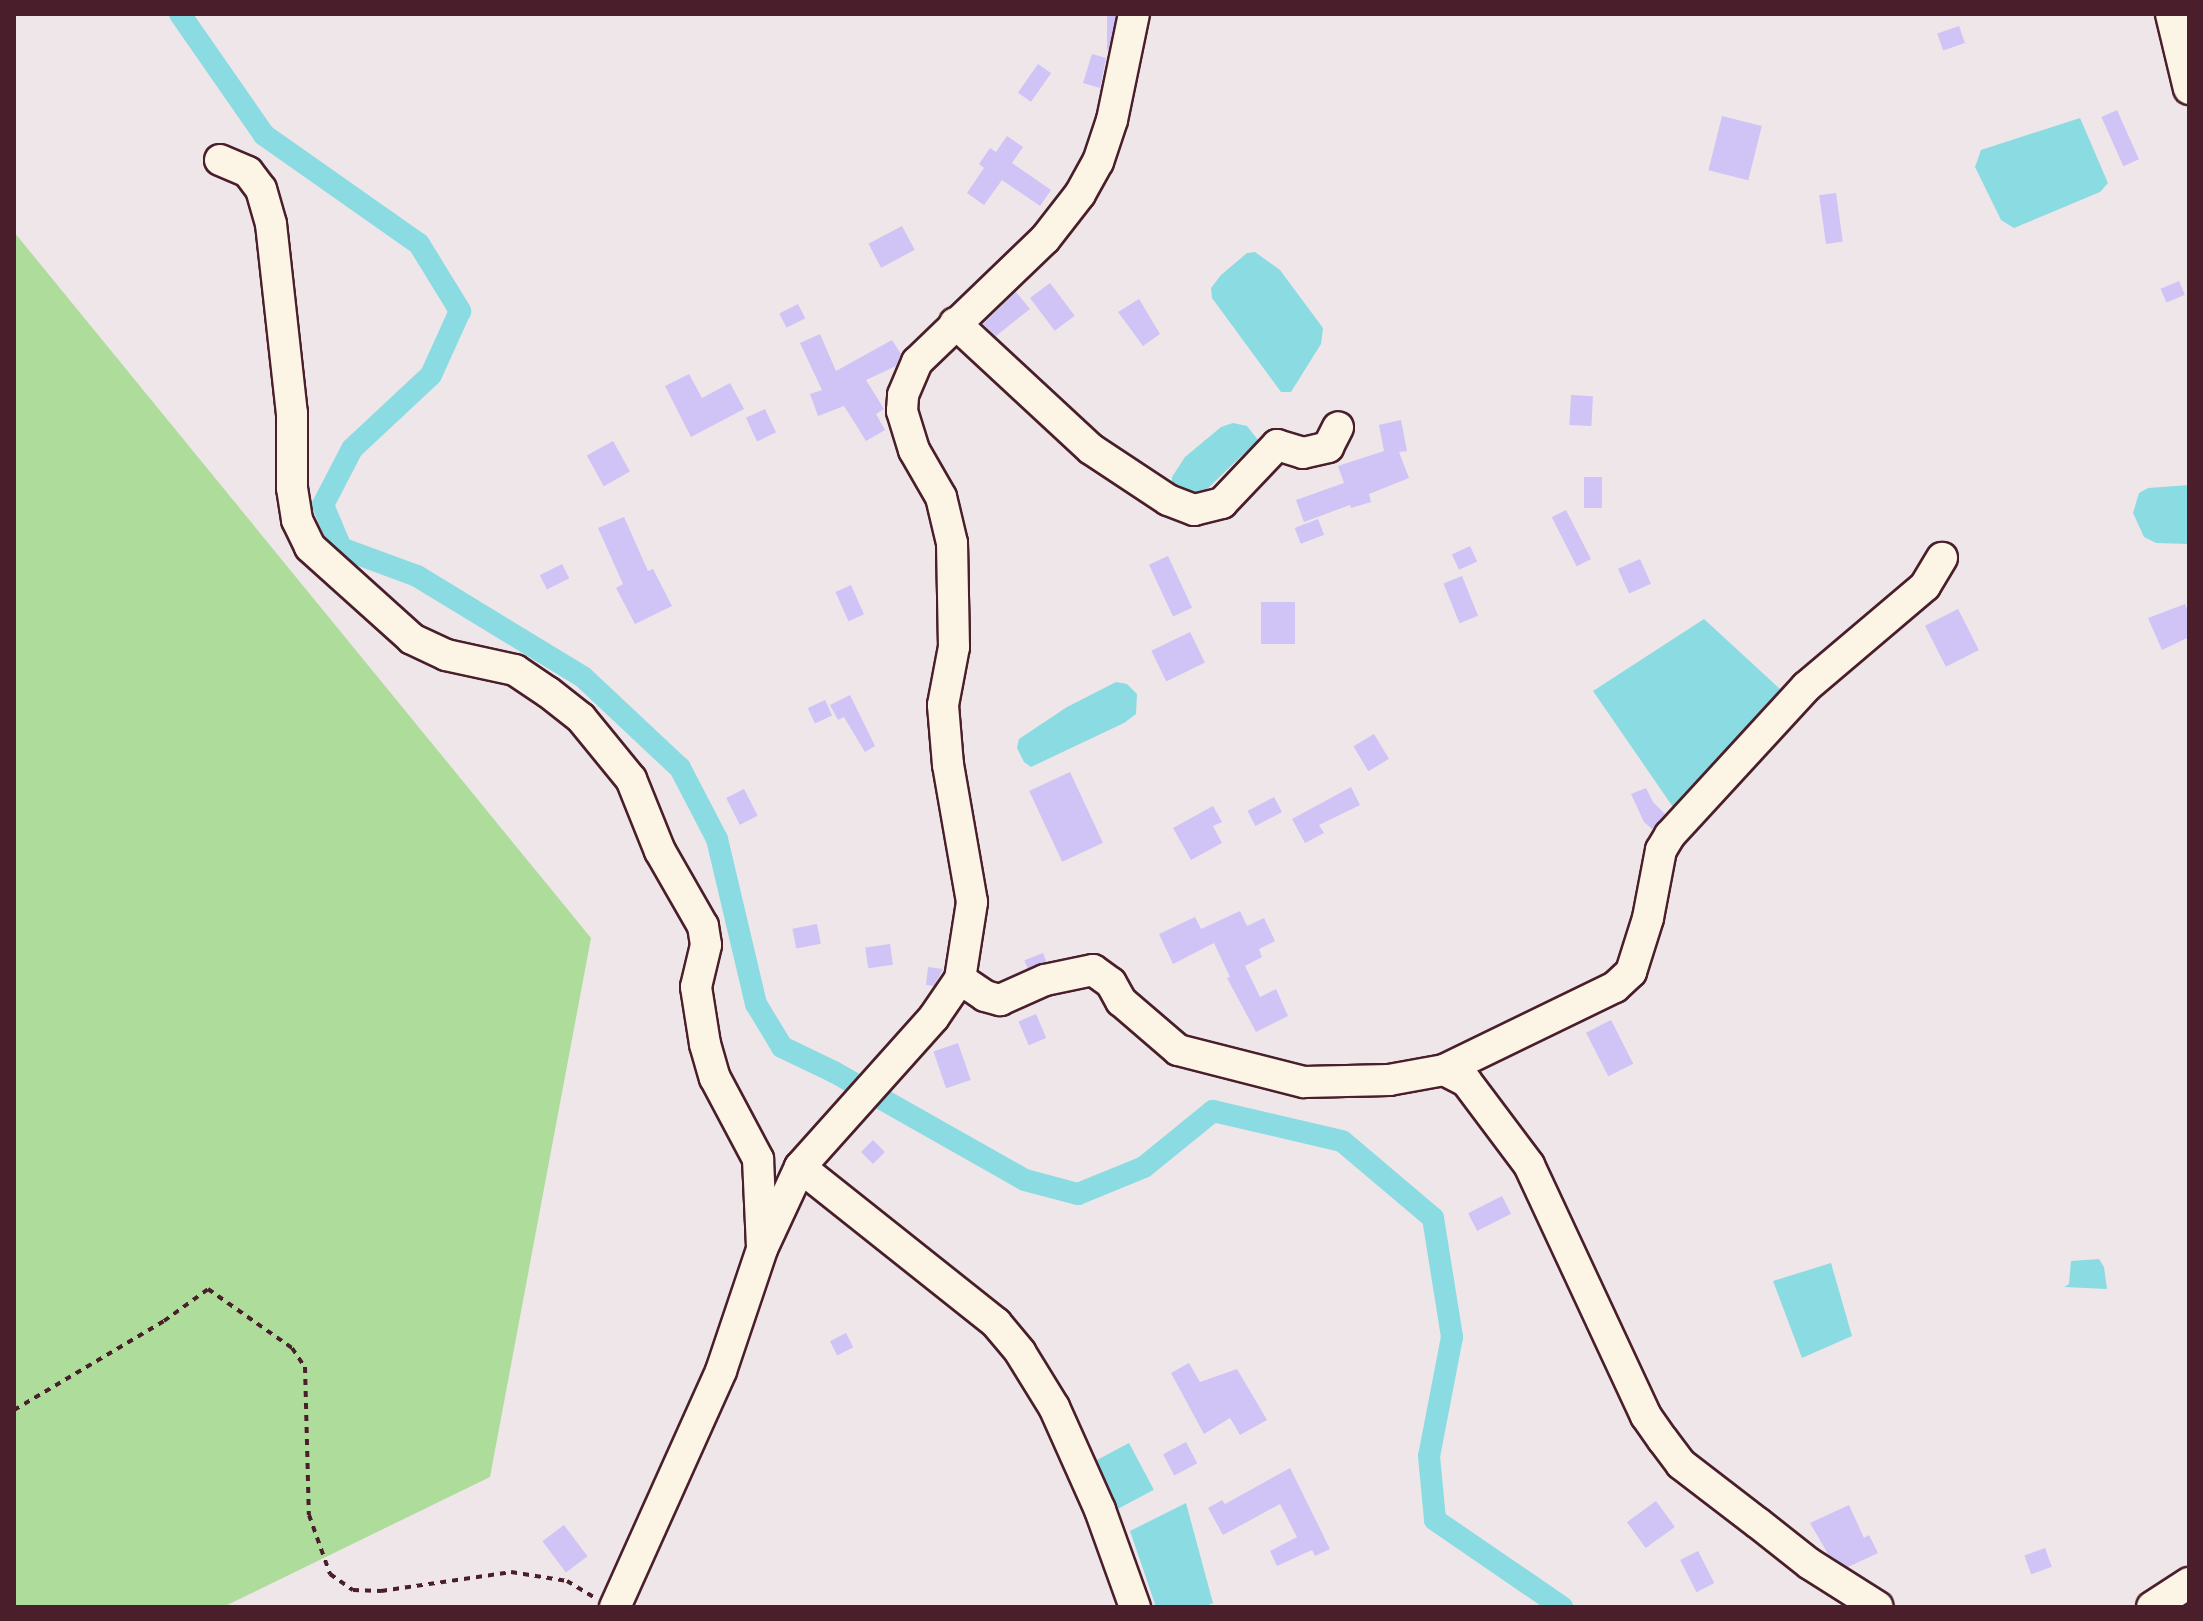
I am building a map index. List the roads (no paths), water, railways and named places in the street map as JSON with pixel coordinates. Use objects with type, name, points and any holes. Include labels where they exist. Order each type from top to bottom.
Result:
[{"type":"street","points":[[605,1603],[721,1371],[762,1249],[800,1167],[934,1017],[960,979],[972,902],[948,765],[943,705],[954,647],[952,543],[941,497],[914,450],[902,411],[906,381],[917,362],[955,323],[1045,239],[1080,194],[1098,162],[1112,120],[1134,14]]},
{"type":"street","points":[[2171,14],[2189,89]]},
{"type":"street","points":[[220,160],[248,172],[261,189],[271,224],[292,413],[292,488],[297,520],[310,547],[412,639],[446,655],[515,670],[548,692],[581,718],[631,779],[660,851],[703,926],[706,945],[696,987],[705,1044],[715,1078],[758,1159],[762,1249]]},
{"type":"street","points":[[955,323],[1091,449],[1168,500],[1194,510],[1222,503],[1277,445],[1303,453],[1328,447],[1338,427]]},
{"type":"street","points":[[960,979],[985,996],[1000,1000],[1045,980],[1093,970],[1111,983],[1121,1001],[1178,1050],[1304,1082],[1389,1080],[1444,1070],[1615,987],[1631,972],[1648,918],[1661,850],[1670,835],[1806,687],[1925,586],[1942,558]]},
{"type":"street","points":[[1444,1070],[1466,1081],[1529,1165],[1646,1416],[1681,1464],[1810,1564],[1878,1607]]},
{"type":"street","points":[[800,1167],[996,1323],[1020,1352],[1054,1407],[1100,1510],[1135,1607]]},
{"type":"street","points":[[2152,1607],[2189,1583]]},
{"type":"water","points":[[2080,118],[2108,183],[2100,192],[2014,228],[2001,220],[1975,167],[1981,150]]},
{"type":"water","points":[[1255,252],[1280,270],[1323,328],[1321,344],[1291,392],[1281,392],[1212,298],[1211,288],[1221,275],[1247,253]]},
{"type":"water","points":[[1233,423],[1247,426],[1258,440],[1202,494],[1183,497],[1172,489],[1172,477],[1185,457],[1221,427]]},
{"type":"water","points":[[2189,485],[2189,544],[2156,543],[2144,537],[2133,513],[2139,493],[2148,488]]},
{"type":"water","points":[[1704,619],[1780,689],[1675,810],[1593,691]]},
{"type":"water","points":[[1116,682],[1127,684],[1137,694],[1136,714],[1124,723],[1031,767],[1024,762],[1017,748],[1019,739],[1067,707]]},
{"type":"water","points":[[2099,1259],[2104,1267],[2107,1289],[2064,1287],[2069,1284],[2071,1261]]},
{"type":"water","points":[[1831,1263],[1852,1336],[1802,1358],[1773,1281]]},
{"type":"water","points":[[1129,1443],[1154,1490],[1112,1512],[1087,1466]]},
{"type":"water","points":[[1186,1503],[1213,1603],[1204,1607],[1156,1607],[1130,1531]]},
{"type":"waterway","points":[[180,14],[264,135],[419,244],[460,311],[431,375],[352,449],[323,505],[341,548],[417,576],[583,677],[680,768],[717,839],[756,1004],[782,1047],[834,1072],[1025,1180],[1078,1194],[1144,1167],[1213,1111],[1342,1141],[1433,1218],[1452,1337],[1429,1456],[1435,1520],[1562,1607]]}]
